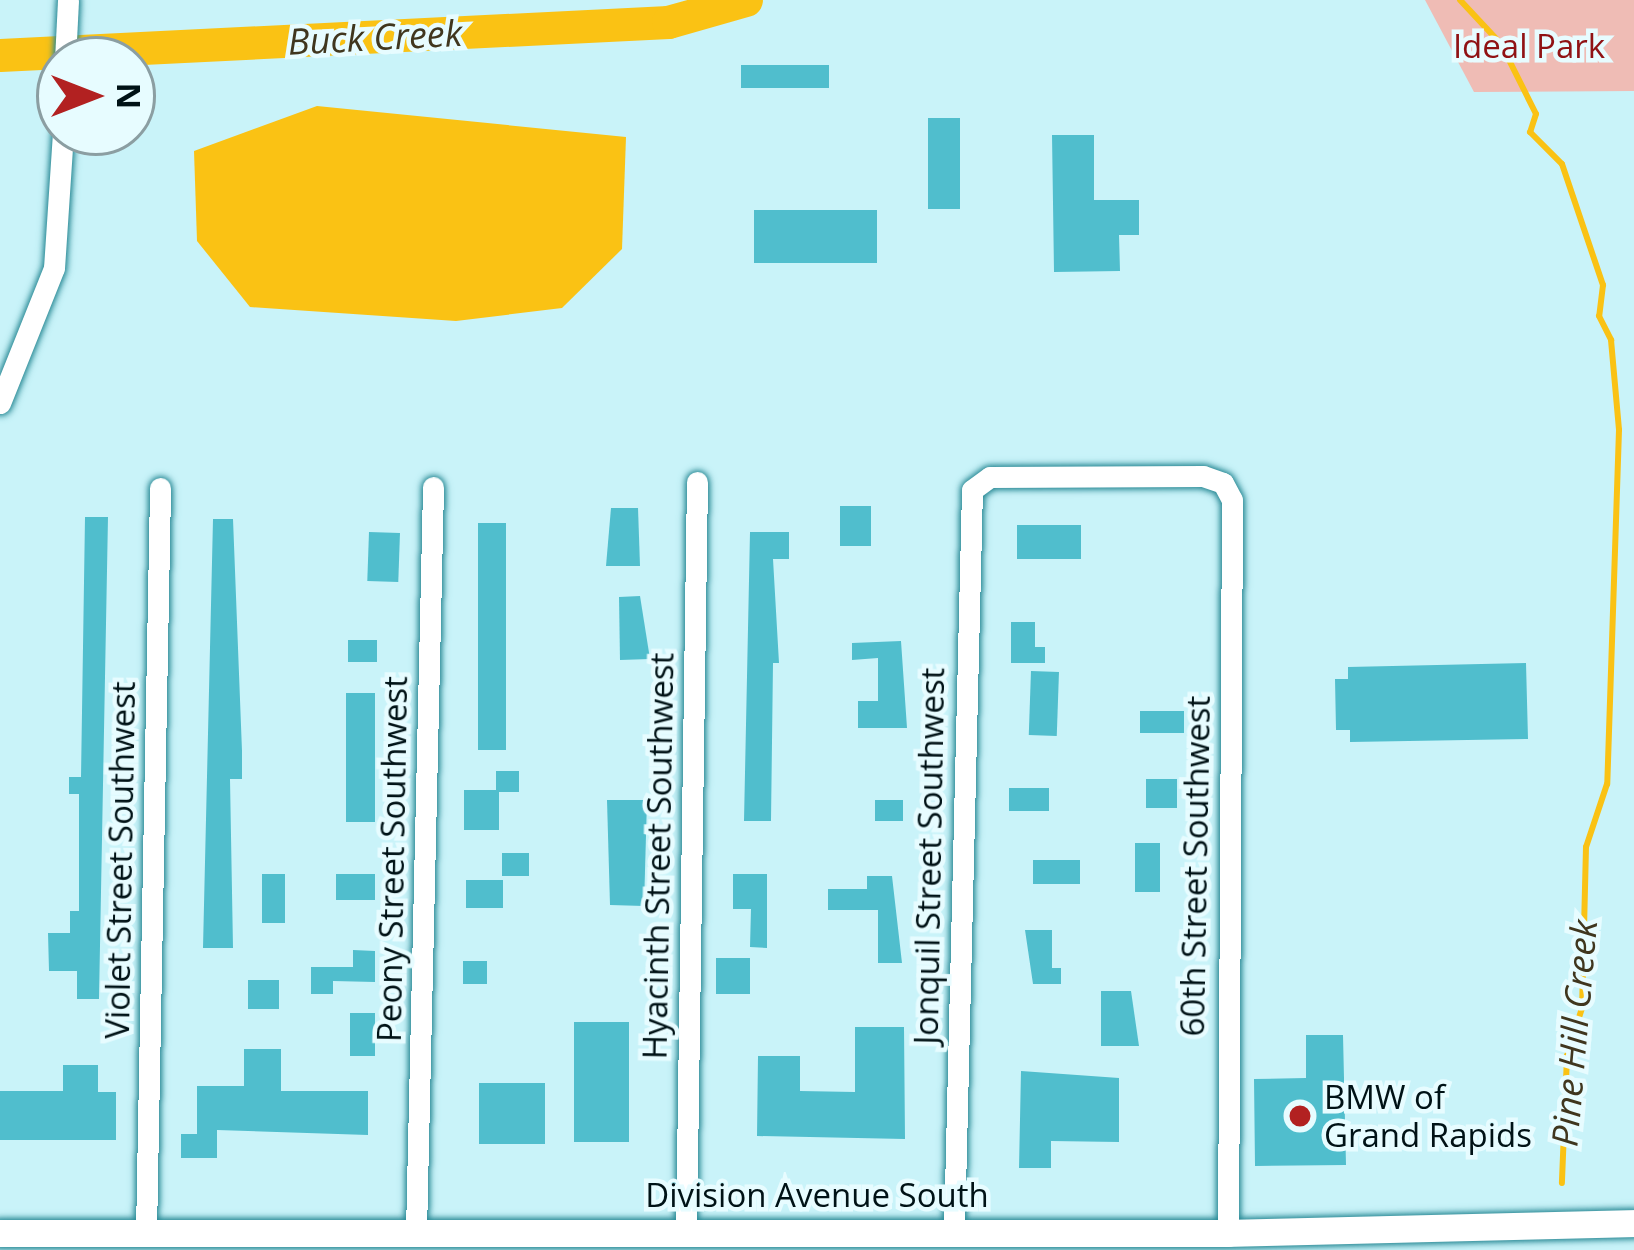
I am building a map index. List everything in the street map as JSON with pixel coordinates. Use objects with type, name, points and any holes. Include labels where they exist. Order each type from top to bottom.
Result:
[{"type":"main road","name":"Division Avenue South","points":[[13,1239],[146,1233],[279,1241],[416,1232],[503,1240],[686,1231],[954,1231],[1228,1242],[1634,1223]]},
{"type":"street","points":[[66,36],[67,5]]},
{"type":"street","points":[[0,403],[54,268],[61,156]]},
{"type":"street","name":"60th Street Southwest","points":[[977,484],[990,476],[1203,476],[1223,483],[1232,500],[1228,1242]]},
{"type":"street","name":"Hyacinth Street Southwest","points":[[686,1231],[697,482]]},
{"type":"street","name":"Jonquil Street Southwest","points":[[954,1231],[970,501],[977,484]]},
{"type":"street","name":"Peony Street Southwest","points":[[416,1232],[434,487]]},
{"type":"street","name":"Violet Street Southwest","points":[[146,1233],[160,488]]},
{"type":"green space","name":"Ideal Park","points":[[1425,0],[1634,0],[1634,91],[1474,92]]},
{"type":"shaded area","points":[[317,106],[626,137],[622,249],[562,308],[456,321],[250,307],[197,241],[194,151]]},
{"type":"building","points":[[741,65],[829,65],[829,88],[741,88]]},
{"type":"building","points":[[928,118],[960,118],[960,209],[928,209]]},
{"type":"building","points":[[1052,135],[1094,135],[1094,200],[1139,200],[1139,235],[1119,235],[1120,271],[1054,272]]},
{"type":"building","points":[[754,210],[877,210],[877,263],[754,263]]},
{"type":"building","points":[[840,506],[871,506],[871,546],[840,546]]},
{"type":"building","points":[[611,508],[638,508],[640,566],[606,566]]},
{"type":"building","points":[[85,517],[108,517],[99,999],[77,999],[77,971],[49,971],[48,933],[70,933],[70,911],[79,911],[79,794],[69,794],[69,777],[81,777]]},
{"type":"building","points":[[213,519],[233,519],[242,779],[230,779],[233,948],[203,948]]},
{"type":"building","points":[[478,523],[506,523],[506,750],[478,750]]},
{"type":"building","points":[[1017,525],[1081,525],[1081,559],[1017,559]]},
{"type":"building","points":[[369,532],[400,533],[398,582],[367,581]]},
{"type":"building","points":[[750,532],[789,532],[789,559],[773,559],[779,663],[773,663],[771,821],[744,821]]},
{"type":"building","points":[[640,596],[650,659],[620,660],[619,597]]},
{"type":"building","points":[[1011,622],[1035,622],[1035,647],[1045,647],[1045,663],[1011,663]]},
{"type":"building","points":[[348,640],[377,640],[377,662],[348,662]]},
{"type":"building","points":[[901,641],[907,728],[858,728],[858,701],[878,701],[878,658],[852,660],[852,643]]},
{"type":"building","points":[[1526,663],[1528,739],[1350,742],[1350,730],[1336,730],[1335,679],[1348,679],[1348,667]]},
{"type":"building","points":[[1031,671],[1059,672],[1057,736],[1029,735]]},
{"type":"building","points":[[346,693],[375,693],[375,822],[346,822]]},
{"type":"building","points":[[1140,711],[1184,711],[1184,733],[1140,733]]},
{"type":"building","points":[[496,771],[519,771],[519,792],[499,792],[499,830],[464,830],[464,790],[496,790]]},
{"type":"building","points":[[1146,779],[1177,779],[1177,808],[1146,808]]},
{"type":"building","points":[[1009,788],[1049,788],[1049,811],[1009,811]]},
{"type":"building","points":[[607,800],[647,800],[644,906],[610,905]]},
{"type":"building","points":[[875,800],[903,800],[903,821],[875,821]]},
{"type":"building","points":[[1135,843],[1160,843],[1160,892],[1135,892]]},
{"type":"building","points":[[502,853],[529,853],[529,876],[502,876]]},
{"type":"building","points":[[1033,860],[1080,860],[1080,884],[1033,884]]},
{"type":"building","points":[[262,874],[285,874],[285,923],[262,923]]},
{"type":"building","points":[[336,874],[375,874],[375,900],[336,900]]},
{"type":"building","points":[[733,874],[767,874],[767,948],[750,947],[751,909],[733,909]]},
{"type":"building","points":[[867,876],[892,876],[902,963],[878,963],[878,910],[828,910],[828,889],[867,889]]},
{"type":"building","points":[[466,880],[503,880],[503,908],[466,908]]},
{"type":"building","points":[[1025,930],[1052,930],[1052,968],[1061,968],[1061,984],[1033,984]]},
{"type":"building","points":[[353,950],[375,951],[375,982],[333,981],[333,994],[311,994],[311,967],[353,967]]},
{"type":"building","points":[[716,958],[750,958],[750,994],[716,994]]},
{"type":"building","points":[[463,961],[487,961],[487,984],[463,984]]},
{"type":"building","points":[[248,980],[279,980],[279,1009],[248,1009]]},
{"type":"building","points":[[1101,991],[1131,991],[1139,1046],[1101,1046]]},
{"type":"building","points":[[350,1013],[375,1013],[375,1056],[350,1056]]},
{"type":"building","points":[[574,1022],[629,1022],[629,1142],[574,1142]]},
{"type":"building","points":[[855,1027],[904,1027],[905,1139],[757,1136],[758,1056],[800,1056],[800,1091],[855,1092]]},
{"type":"building","points":[[1306,1035],[1343,1035],[1346,1165],[1255,1166],[1254,1079],[1306,1078]]},
{"type":"building","points":[[244,1049],[281,1049],[281,1091],[368,1091],[368,1135],[217,1130],[217,1158],[181,1158],[181,1134],[197,1134],[197,1086],[244,1086]]},
{"type":"building","points":[[63,1065],[98,1065],[98,1092],[116,1092],[116,1140],[0,1140],[0,1091],[63,1091]]},
{"type":"building","points":[[1021,1071],[1119,1078],[1119,1142],[1051,1141],[1051,1168],[1019,1168]]},
{"type":"building","points":[[479,1083],[545,1083],[545,1144],[479,1144]]},
{"type":"waterway","name":"Buck Creek","points":[[0,55],[668,22],[746,0]]},
{"type":"waterway","name":"Pine Hill Creek","points":[[1460,0],[1501,44],[1536,114],[1530,132],[1562,164],[1603,285],[1599,316],[1611,340],[1619,430],[1607,784],[1586,847],[1582,1008],[1567,1056],[1562,1183]]},
{"type":"place","name":"BMW of Grand Rapids","points":[[1300,1116]]}]
